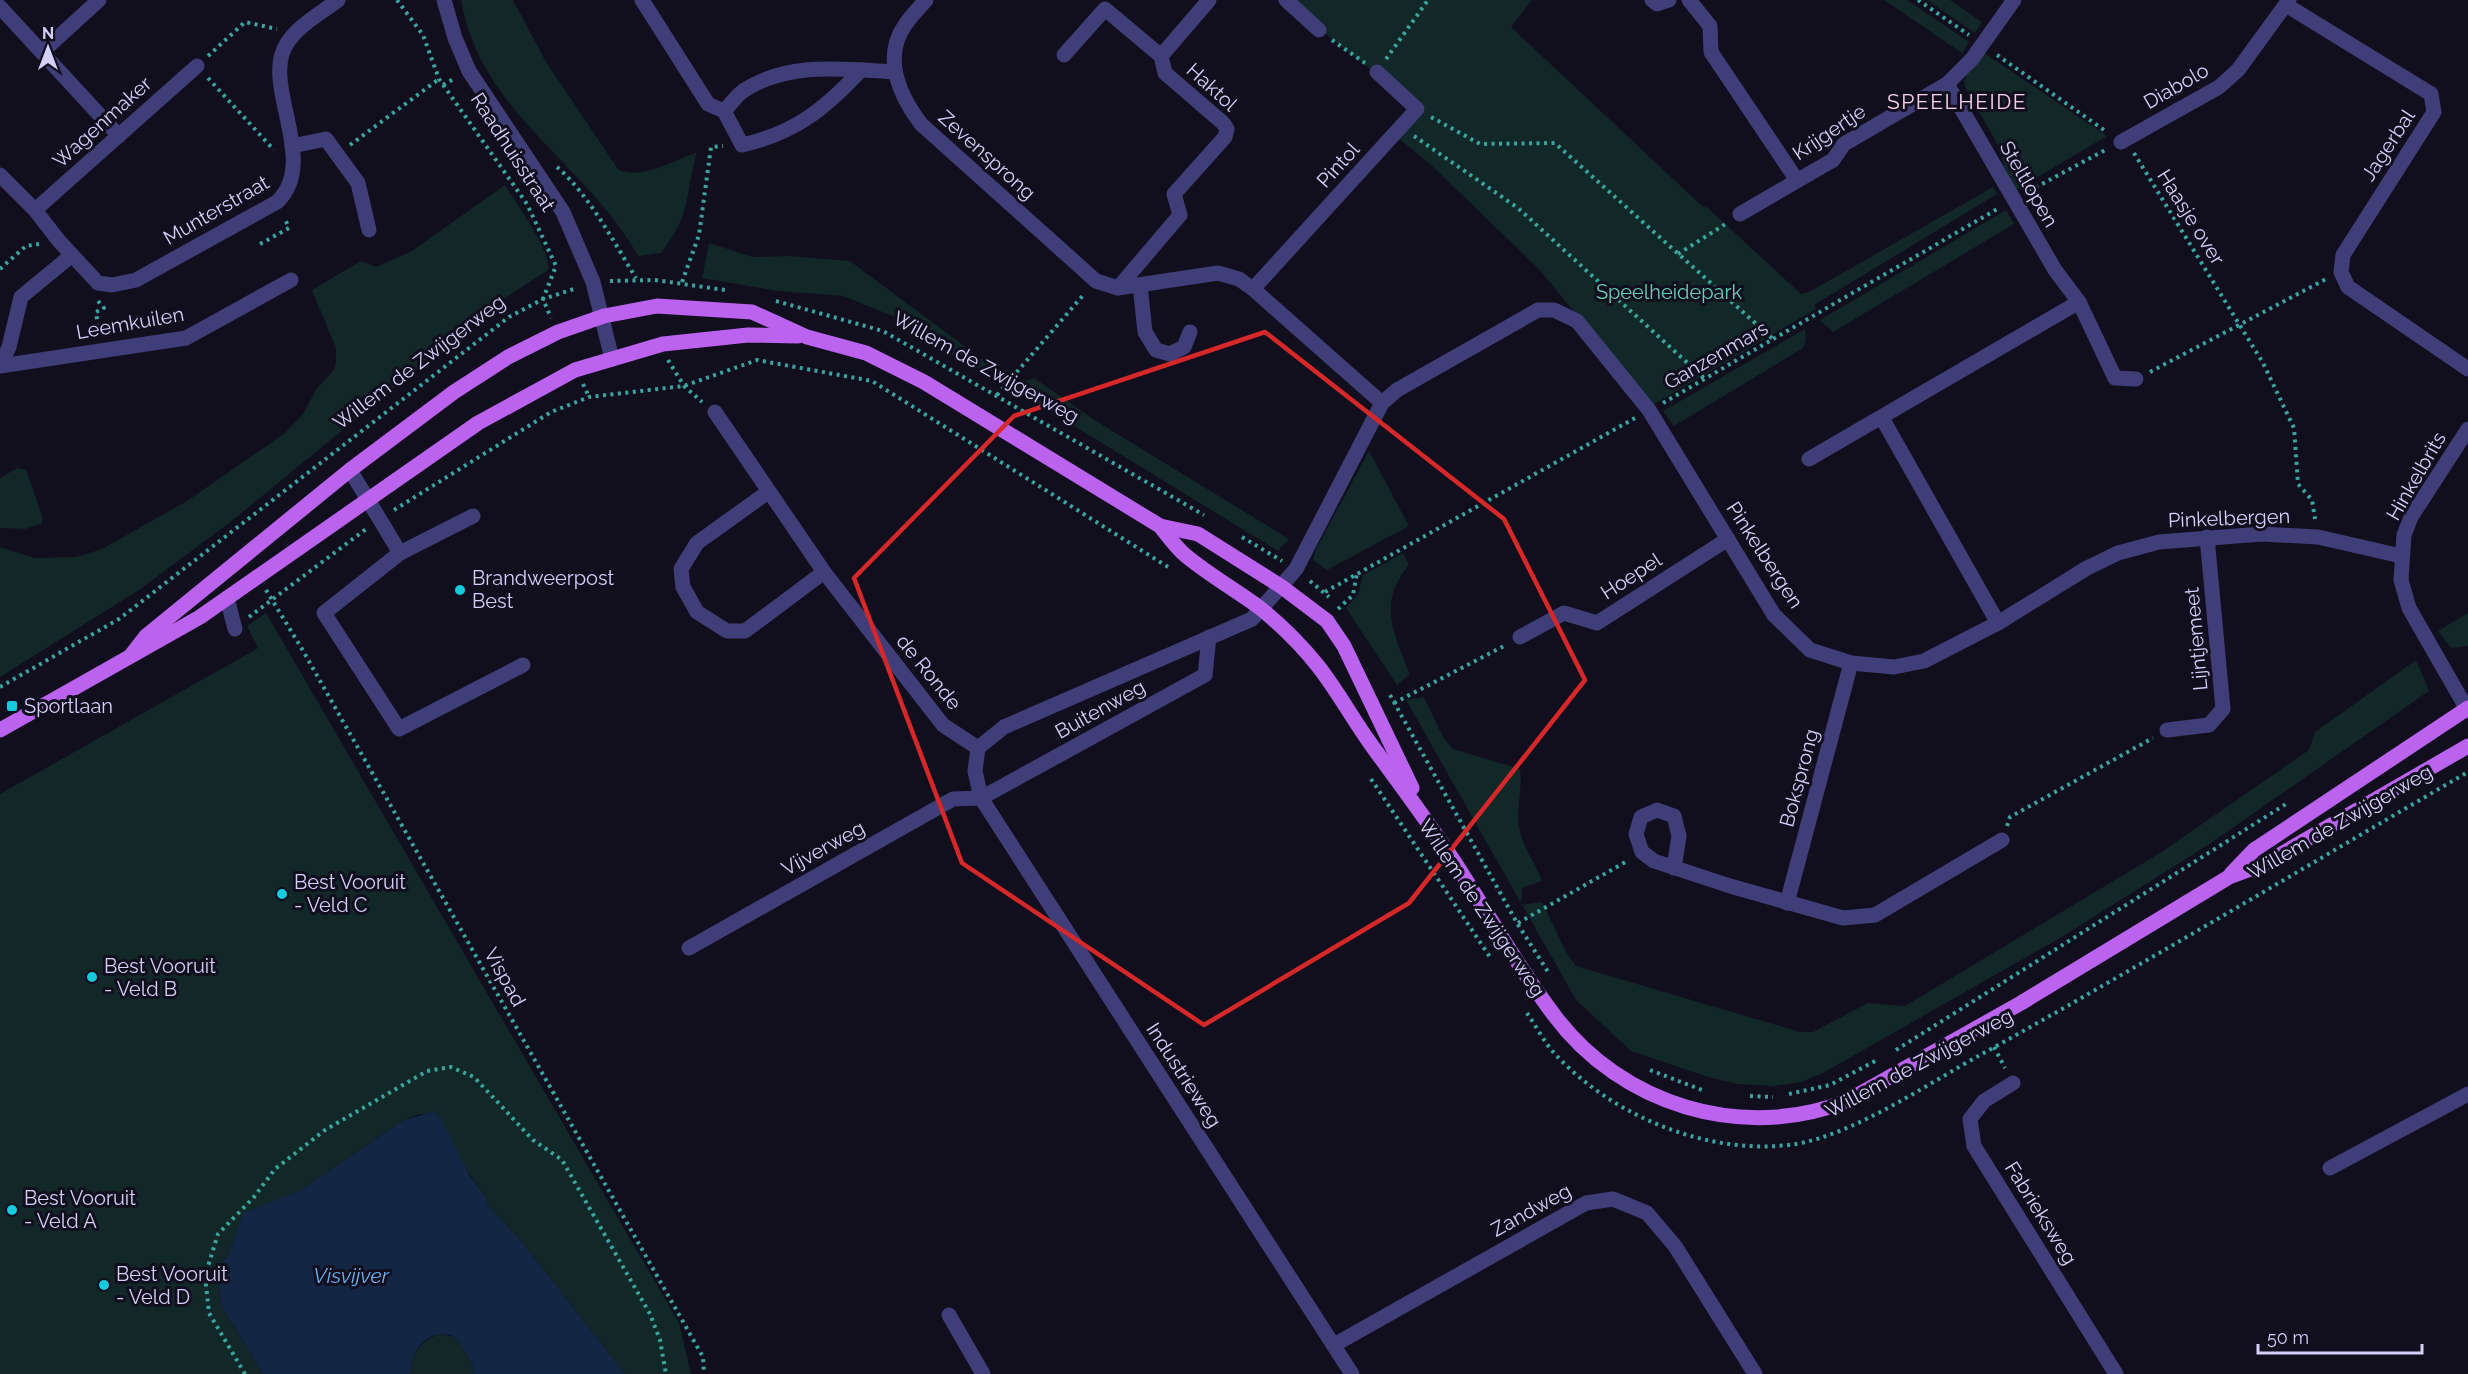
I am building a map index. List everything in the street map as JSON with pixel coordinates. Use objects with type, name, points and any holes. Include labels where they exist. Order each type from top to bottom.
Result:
[{"type":"main road","name":"Willem de Zwijgerweg","points":[[132,654],[146,636],[350,470],[454,392],[508,357],[558,332],[604,316],[657,306],[752,312],[807,337],[866,353],[924,382],[1160,526],[1184,555],[1261,609],[1318,667],[1370,744],[1421,810],[1554,1015],[1584,1047],[1619,1077],[1662,1098],[1698,1110],[1737,1117],[1771,1119],[1799,1115],[1847,1101],[2021,1003],[2229,877],[2264,864],[2468,746]]},
{"type":"main road","name":"Willem de Zwijgerweg","points":[[0,730],[200,617],[478,423],[575,370],[663,344],[748,335],[807,337]]},
{"type":"main road","name":"Willem de Zwijgerweg","points":[[1160,526],[1198,534],[1282,587],[1327,621],[1344,646],[1389,736],[1421,810]]},
{"type":"main road","name":"Willem de Zwijgerweg","points":[[2229,877],[2254,850],[2468,709]]},
{"type":"street","points":[[42,52],[99,0]]},
{"type":"street","name":"Munterstraat","points":[[98,283],[112,285],[136,280],[277,202],[286,194],[293,170],[292,146],[281,77],[282,54],[294,33],[338,0]]},
{"type":"street","name":"Raadhuisstraat","points":[[444,0],[455,38],[469,71],[563,212],[593,282],[604,316],[612,358]]},
{"type":"street","points":[[642,0],[708,104],[724,111],[742,146],[761,141],[807,122],[838,95],[861,70]]},
{"type":"street","name":"Zevensprong","points":[[926,0],[903,26],[895,49],[894,72],[904,101],[921,124],[1096,281],[1118,288],[1218,273],[1239,279],[1382,403]]},
{"type":"street","name":"Haktol","points":[[1118,288],[1180,215],[1174,194],[1225,137],[1227,129],[1165,73],[1161,56],[1209,0]]},
{"type":"street","points":[[1286,0],[1319,30]]},
{"type":"street","points":[[1652,0],[1657,4],[1669,0]]},
{"type":"street","name":"Krijgertje","points":[[1689,0],[1710,26],[1711,51],[1796,179]]},
{"type":"street","name":"Krijgertje","points":[[1740,214],[1796,179],[1833,160],[1844,144],[1947,84],[1983,45],[2014,0]]},
{"type":"street","name":"Diabolo","points":[[2121,142],[2219,87],[2238,70],[2287,2]]},
{"type":"street","name":"Jagerbal","points":[[2287,2],[2431,94],[2434,112],[2343,255],[2341,272]]},
{"type":"street","points":[[0,7],[119,136]]},
{"type":"street","points":[[1064,55],[1105,9],[1161,56]]},
{"type":"street","name":"Wagenmaker","points":[[35,210],[197,66]]},
{"type":"street","points":[[724,111],[742,92],[777,75],[820,68],[894,72]]},
{"type":"street","points":[[1377,72],[1417,109]]},
{"type":"street","name":"Steltlopen","points":[[1947,84],[2055,270],[2079,302],[2115,378],[2136,379]]},
{"type":"street","name":"Pintol","points":[[1253,289],[1417,109]]},
{"type":"street","points":[[292,146],[326,139],[340,153],[358,183],[369,230]]},
{"type":"street","points":[[0,175],[35,210],[59,241],[98,283]]},
{"type":"street","points":[[1,365],[9,346],[21,297],[72,255]]},
{"type":"street","points":[[2341,272],[2348,287],[2468,369]]},
{"type":"street","name":"Leemkuilen","points":[[1,365],[186,338],[291,280]]},
{"type":"street","points":[[1140,285],[1145,332],[1156,350],[1170,354],[1184,346],[1190,332]]},
{"type":"street","points":[[1809,459],[2079,302]]},
{"type":"street","name":"Pinkelbergen","points":[[1261,609],[1296,569],[1382,403],[1397,390],[1538,310],[1554,310],[1577,321],[1649,410],[1774,615],[1810,650],[1851,663],[1894,668],[1924,661],[1998,623],[2087,568],[2118,553],[2159,542],[2262,534],[2318,537],[2401,556]]},
{"type":"street","name":"de Ronde","points":[[715,412],[824,572],[943,725],[978,748]]},
{"type":"street","points":[[1882,418],[1998,623]]},
{"type":"street","name":"Hinkelbrits","points":[[2468,429],[2411,517],[2404,535],[2401,556],[2401,580],[2409,608],[2468,709]]},
{"type":"street","points":[[350,470],[400,553]]},
{"type":"street","points":[[768,492],[697,543],[681,569],[683,587],[697,612],[727,631],[745,631],[824,572]]},
{"type":"street","points":[[473,516],[400,553],[324,613],[399,729],[523,665]]},
{"type":"street","name":"Lijntjemeet","points":[[2167,730],[2209,725],[2223,709],[2207,537]]},
{"type":"street","name":"Hoepel","points":[[1520,637],[1564,613],[1597,623],[1728,539]]},
{"type":"street","points":[[227,598],[235,629]]},
{"type":"street","name":"Buitenweg","points":[[978,748],[1004,727],[1252,619],[1261,609]]},
{"type":"street","name":"Buitenweg","points":[[981,798],[1205,675],[1209,637]]},
{"type":"street","name":"Boksprong","points":[[1787,903],[1851,663]]},
{"type":"street","points":[[978,748],[975,771],[981,798]]},
{"type":"street","name":"Vijverweg","points":[[689,948],[953,799],[981,798]]},
{"type":"street","name":"Industrieweg","points":[[981,798],[1352,1374]]},
{"type":"street","points":[[1674,868],[1679,836],[1674,816],[1657,810],[1641,817],[1636,834],[1642,852],[1674,868],[1843,918],[1875,915],[2002,840]]},
{"type":"street","name":"Fabrieksweg","points":[[2013,1083],[1984,1101],[1970,1119],[1974,1146],[2116,1374]]},
{"type":"street","points":[[2330,1168],[2468,1094]]},
{"type":"street","name":"Zandweg","points":[[1334,1345],[1586,1203],[1613,1199],[1647,1214],[1675,1246],[1755,1374]]},
{"type":"street","points":[[949,1316],[983,1374]]},
{"type":"path","name":"Raadhuisstraat","points":[[397,0],[423,36],[439,79],[527,204],[556,266],[543,299]]},
{"type":"path","points":[[1319,30],[1377,72],[1428,0]]},
{"type":"path","name":"Haasje over","points":[[1918,0],[2133,152],[2263,363],[2294,428],[2298,484],[2312,500],[2318,537]]},
{"type":"path","points":[[293,170],[197,66],[245,22],[294,33]]},
{"type":"path","points":[[340,153],[439,79]]},
{"type":"path","points":[[1417,109],[1480,144],[1555,142],[1773,339]]},
{"type":"path","points":[[1401,127],[1518,208],[1706,379]]},
{"type":"path","name":"Ganzenmars","points":[[1325,592],[1357,572],[1706,379],[2014,199],[2121,142]]},
{"type":"path","points":[[682,282],[699,236],[711,147],[742,146]]},
{"type":"path","points":[[260,244],[289,228],[277,202]]},
{"type":"path","points":[[1678,254],[1740,214]]},
{"type":"path","points":[[0,269],[26,246],[59,241]]},
{"type":"path","points":[[2136,379],[2341,272]]},
{"type":"path","name":"Willem de Zwijgerweg","points":[[0,687],[118,619],[509,317],[543,299],[593,282],[636,278],[682,282],[728,291]]},
{"type":"path","points":[[997,395],[1096,281]]},
{"type":"path","points":[[98,283],[92,295],[104,308],[96,312],[101,350]]},
{"type":"path","points":[[543,299],[558,332]]},
{"type":"path","name":"Willem de Zwijgerweg","points":[[771,300],[883,331],[1206,516]]},
{"type":"path","points":[[575,370],[589,397]]},
{"type":"path","points":[[1236,534],[1296,569]]},
{"type":"path","points":[[1339,608],[1353,595],[1357,572]]},
{"type":"path","name":"Vispad","points":[[235,629],[272,598],[703,1357],[704,1374]]},
{"type":"path","points":[[1395,703],[1520,637]]},
{"type":"path","points":[[2002,840],[2010,817],[2167,730]]},
{"type":"path","name":"Willem de Zwijgerweg","points":[[1521,1004],[1554,1052],[1604,1095],[1633,1113],[1691,1136],[1721,1143],[1774,1146],[1825,1137],[1878,1112],[2013,1036],[2468,772]]},
{"type":"path","name":"Willem de Zwijgerweg","points":[[1370,778],[1495,964]]},
{"type":"path","points":[[1517,923],[1642,852]]},
{"type":"path","points":[[245,1374],[209,1312],[205,1276],[218,1234],[254,1197],[275,1169],[325,1130],[428,1071],[451,1067],[474,1077],[533,1140],[562,1160],[650,1314],[660,1340],[666,1374]]},
{"type":"highlighted area","points":[[1265,332],[1504,519],[1585,680],[1409,903],[1204,1025],[962,863],[854,578],[1014,416]]},
{"type":"green space","points":[[461,0],[513,0],[546,62],[618,169],[636,173],[647,171],[697,152],[683,214],[661,253],[638,256],[616,223],[591,193],[512,107],[490,75],[472,40]]},
{"type":"green space","name":"Speelheidepark","points":[[1289,0],[1532,0],[1511,27],[1702,206],[1708,208],[1801,294],[1811,291],[1993,187],[1997,194],[1814,305],[1816,309],[1651,406],[1539,269],[1430,164],[1397,137],[1420,109],[1320,29]]},
{"type":"green space","points":[[1884,0],[1907,0],[1969,42],[1962,53]]},
{"type":"green space","points":[[1927,0],[1950,0],[1982,22],[1975,33]]},
{"type":"green space","points":[[1983,52],[2107,136],[2016,190],[2004,166],[1999,147],[1965,87],[1964,80]]},
{"type":"green space","points":[[505,185],[539,240],[548,262],[548,270],[496,304],[233,520],[139,590],[0,677],[0,547],[35,558],[76,557],[102,549],[187,501],[285,433],[303,414],[317,388],[334,370],[336,362],[336,348],[312,290],[361,261],[376,267],[412,251]]},
{"type":"green space","points":[[2006,210],[2014,224],[1833,332],[1820,320]]},
{"type":"green space","points":[[709,243],[753,257],[790,256],[850,261],[991,366],[988,374],[922,339],[895,317],[843,296],[778,291],[702,278]]},
{"type":"green space","points":[[1805,329],[1806,340],[1803,348],[1674,426],[1663,411]]},
{"type":"green space","points":[[1034,378],[1096,421],[1289,539],[1278,551],[1009,386]]},
{"type":"green space","points":[[1369,451],[1409,526],[1327,570],[1313,560],[1316,549]]},
{"type":"green space","points":[[17,468],[26,470],[43,518],[41,524],[25,529],[0,528],[0,478]]},
{"type":"green space","points":[[1403,553],[1409,565],[1399,578],[1391,605],[1394,632],[1410,674],[1397,685],[1346,608],[1358,594],[1363,575]]},
{"type":"green space","points":[[266,613],[679,1323],[691,1374],[625,1374],[523,1243],[488,1205],[486,1198],[455,1152],[441,1118],[420,1114],[402,1121],[301,1190],[243,1214],[229,1254],[217,1269],[221,1305],[263,1374],[0,1374],[0,794],[258,648],[247,626]]},
{"type":"green space","points":[[2468,613],[2468,646],[2451,648],[2438,631]]},
{"type":"green space","points":[[2416,660],[2429,691],[2208,845],[2060,938],[1823,1073],[1801,1082],[1774,1086],[1738,1084],[1708,1077],[1631,1051],[1576,1000],[1522,905],[1542,902],[1566,952],[1576,966],[1800,1032],[1813,1032],[1868,1003],[1905,1006],[2160,853],[2309,750],[2315,732]]},
{"type":"green space","points":[[1424,697],[1443,737],[1453,749],[1520,769],[1518,818],[1520,832],[1542,881],[1522,888],[1521,903],[1406,700]]},
{"type":"green space","points":[[440,1334],[455,1337],[472,1363],[474,1374],[411,1374],[412,1360],[418,1349],[427,1340]]},
{"type":"water","name":"Visvijver","points":[[434,1111],[441,1118],[469,1174],[486,1198],[488,1205],[523,1243],[625,1374],[474,1374],[472,1363],[455,1337],[446,1334],[437,1335],[423,1342],[414,1357],[411,1374],[263,1374],[221,1305],[217,1269],[229,1254],[243,1213],[301,1190],[402,1121]]},
{"type":"place","name":"Brandweerpost Best","points":[[460,590]]},
{"type":"place","name":"Sportlaan","points":[[12,706]]},
{"type":"place","name":"Best Vooruit - Veld C","points":[[282,894]]},
{"type":"place","name":"Best Vooruit - Veld B","points":[[92,977]]},
{"type":"place","name":"Best Vooruit - Veld A","points":[[12,1210]]},
{"type":"place","name":"Best Vooruit - Veld D","points":[[104,1285]]},
{"type":"district","name":"SPEELHEIDE","points":[[1957,101]]}]
